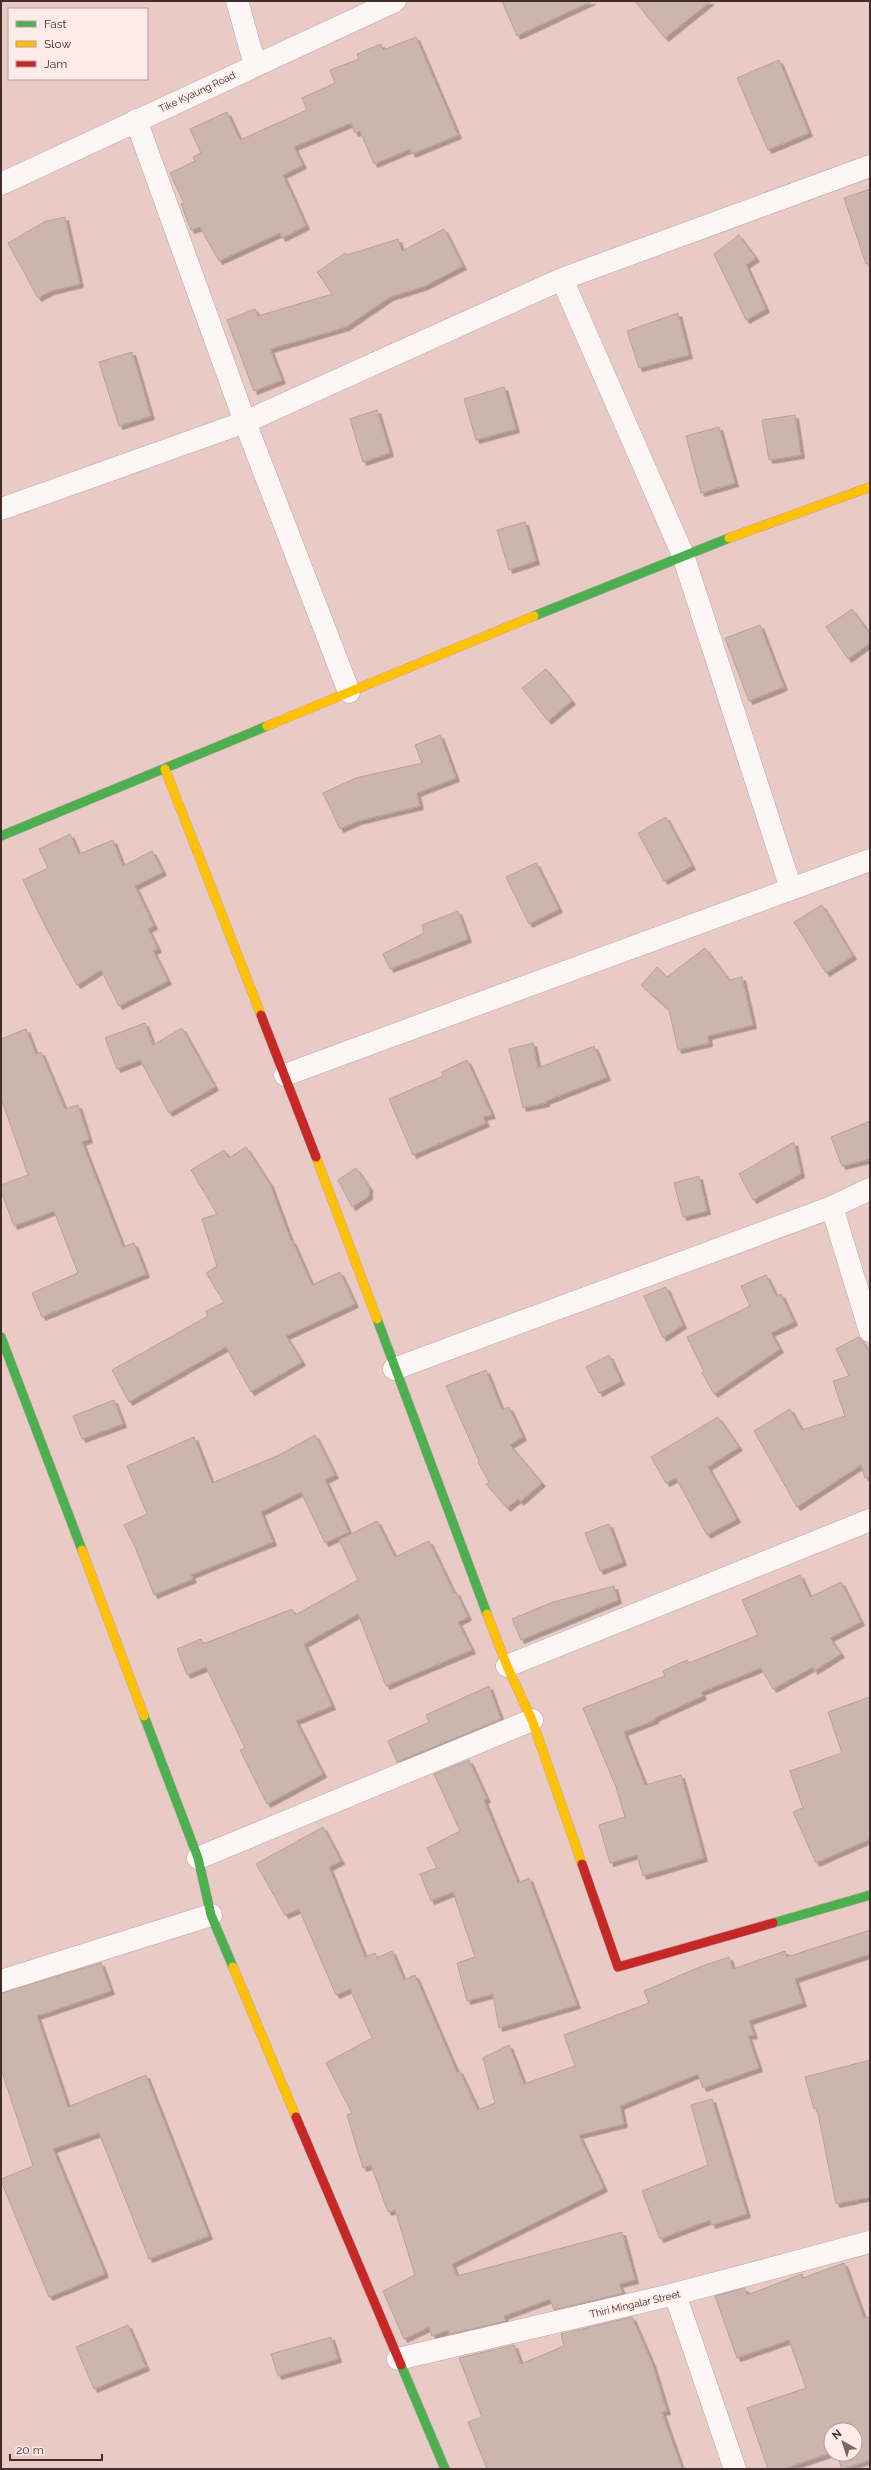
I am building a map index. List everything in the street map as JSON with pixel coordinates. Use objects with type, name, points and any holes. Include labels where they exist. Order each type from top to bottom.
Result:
[{"type":"street","points":[[237,1],[255,65]]},
{"type":"street","name":"Tike Kyaung Road","points":[[1,184],[395,1]]},
{"type":"street","points":[[136,120],[245,422],[349,692]]},
{"type":"street","points":[[1,509],[245,422],[562,279],[870,166]]},
{"type":"street","points":[[562,279],[683,555],[791,889]]},
{"type":"street","points":[[1,836],[683,555],[870,487]]},
{"type":"street","points":[[165,769],[285,1075],[507,1666],[532,1720],[618,1967],[870,1895]]},
{"type":"street","points":[[285,1075],[870,860]]},
{"type":"street","points":[[394,1368],[832,1207],[870,1189]]},
{"type":"street","points":[[832,1207],[870,1331]]},
{"type":"street","points":[[1,1337],[198,1858],[211,1915],[445,2469]]},
{"type":"street","points":[[507,1666],[870,1520]]},
{"type":"street","points":[[198,1858],[532,1720]]},
{"type":"street","points":[[1,1981],[211,1915]]},
{"type":"street","name":"Thiri Mingalar Street","points":[[398,2359],[675,2294],[870,2242]]},
{"type":"street","points":[[675,2294],[735,2469]]},
{"type":"building","points":[[502,1],[592,1],[517,36]]},
{"type":"building","points":[[635,1],[711,1],[665,38]]},
{"type":"building","points":[[416,37],[458,135],[412,154],[410,149],[374,164],[360,131],[355,133],[351,123],[294,147],[303,165],[283,175],[306,226],[282,238],[280,233],[219,261],[200,227],[191,230],[181,204],[184,203],[170,173],[195,161],[193,157],[201,153],[190,129],[227,112],[240,140],[307,110],[302,98],[335,83],[330,70],[359,59],[357,54],[381,44],[383,50]]},
{"type":"building","points":[[779,60],[809,133],[768,150],[737,78]]},
{"type":"building","points":[[870,189],[870,263],[866,264],[844,198]]},
{"type":"building","points":[[65,217],[80,284],[51,291],[38,298],[8,243],[46,221]]},
{"type":"building","points":[[444,229],[463,266],[425,286],[390,297],[346,327],[270,349],[282,380],[254,391],[227,320],[255,309],[258,316],[332,294],[317,272],[345,253],[347,255],[398,239],[402,251]]},
{"type":"building","points":[[739,235],[756,258],[746,265],[766,309],[746,320],[714,254]]},
{"type":"building","points":[[678,313],[689,355],[639,368],[627,331]]},
{"type":"building","points":[[132,352],[151,416],[119,426],[99,362]]},
{"type":"building","points":[[504,387],[516,429],[476,440],[464,399]]},
{"type":"building","points":[[377,410],[390,453],[363,462],[350,419]]},
{"type":"building","points":[[795,415],[801,455],[769,460],[762,420]]},
{"type":"building","points":[[719,427],[735,483],[701,493],[686,436]]},
{"type":"building","points":[[525,522],[536,561],[509,570],[497,530]]},
{"type":"building","points":[[852,609],[870,634],[870,643],[848,659],[826,627]]},
{"type":"building","points":[[760,625],[784,687],[749,701],[725,638]]},
{"type":"building","points":[[546,669],[572,701],[548,721],[522,688]]},
{"type":"building","points":[[440,735],[456,778],[417,793],[420,806],[358,821],[340,829],[323,793],[356,778],[422,763],[415,745]]},
{"type":"building","points":[[666,817],[692,866],[664,881],[638,833]]},
{"type":"building","points":[[70,834],[79,854],[113,840],[123,866],[152,851],[163,872],[135,886],[154,926],[148,929],[158,949],[153,951],[168,981],[119,1006],[101,970],[77,985],[45,926],[23,880],[48,868],[39,849]]},
{"type":"building","points":[[536,863],[559,909],[529,924],[506,877]]},
{"type":"building","points":[[822,905],[853,956],[826,973],[794,922]]},
{"type":"building","points":[[458,911],[468,939],[390,969],[383,954],[424,933],[422,925]]},
{"type":"building","points":[[705,948],[729,980],[742,977],[753,1025],[708,1036],[709,1043],[678,1050],[669,1010],[641,985],[657,967],[667,977]]},
{"type":"building","points":[[145,1023],[153,1045],[182,1028],[215,1087],[169,1113],[140,1060],[117,1069],[105,1038]]},
{"type":"building","points":[[26,1029],[36,1054],[41,1052],[65,1109],[78,1105],[89,1139],[82,1142],[123,1247],[134,1243],[146,1274],[42,1317],[32,1293],[78,1273],[54,1211],[14,1226],[1,1191],[1,1185],[28,1175],[1,1098],[1,1039]]},
{"type":"building","points":[[533,1043],[538,1068],[594,1046],[607,1077],[546,1101],[546,1103],[523,1108],[509,1049]]},
{"type":"building","points":[[467,1060],[492,1115],[483,1117],[486,1123],[413,1155],[389,1099],[443,1076],[442,1072]]},
{"type":"building","points":[[870,1121],[870,1159],[842,1166],[831,1137]]},
{"type":"building","points":[[794,1142],[801,1174],[753,1200],[739,1174]]},
{"type":"building","points":[[246,1147],[270,1184],[291,1241],[292,1240],[312,1285],[340,1272],[355,1304],[286,1336],[302,1362],[251,1392],[226,1347],[129,1402],[112,1370],[208,1316],[206,1311],[224,1302],[206,1273],[217,1266],[202,1219],[217,1214],[191,1170],[224,1150],[229,1158]]},
{"type":"building","points":[[356,1168],[369,1187],[369,1196],[352,1207],[338,1180]]},
{"type":"building","points":[[699,1176],[707,1211],[683,1217],[674,1183]]},
{"type":"building","points":[[766,1275],[776,1296],[781,1294],[794,1322],[771,1333],[780,1349],[714,1394],[702,1373],[704,1372],[687,1337],[750,1306],[741,1286]]},
{"type":"building","points":[[666,1287],[683,1325],[663,1338],[644,1296]]},
{"type":"building","points":[[859,1337],[870,1352],[870,1477],[865,1478],[861,1465],[797,1507],[754,1431],[790,1409],[802,1430],[845,1416],[833,1381],[849,1376],[836,1349]]},
{"type":"building","points":[[609,1355],[621,1381],[599,1393],[586,1367]]},
{"type":"building","points":[[486,1370],[502,1410],[509,1407],[523,1437],[510,1445],[542,1483],[520,1502],[518,1499],[507,1508],[486,1484],[489,1482],[478,1462],[479,1461],[446,1386]]},
{"type":"building","points":[[114,1400],[123,1424],[82,1439],[73,1416]]},
{"type":"building","points":[[718,1417],[739,1447],[708,1467],[737,1519],[707,1535],[676,1478],[666,1483],[651,1457]]},
{"type":"building","points":[[315,1435],[335,1475],[325,1480],[349,1532],[325,1543],[301,1492],[261,1512],[273,1542],[191,1575],[193,1579],[154,1595],[136,1549],[124,1525],[147,1514],[127,1466],[194,1437],[212,1483],[279,1455]]},
{"type":"building","points":[[377,1521],[395,1557],[429,1541],[454,1593],[456,1592],[468,1617],[458,1622],[472,1650],[386,1686],[358,1614],[304,1644],[332,1706],[296,1721],[323,1774],[267,1804],[240,1750],[245,1748],[206,1667],[187,1675],[177,1649],[201,1639],[203,1644],[292,1609],[295,1615],[358,1580],[339,1540]]},
{"type":"building","points":[[609,1524],[623,1562],[600,1571],[585,1533]]},
{"type":"building","points":[[800,1575],[810,1597],[841,1582],[861,1622],[830,1638],[841,1654],[814,1671],[813,1667],[773,1689],[761,1668],[701,1692],[703,1696],[655,1718],[655,1720],[624,1732],[645,1785],[681,1775],[704,1858],[643,1876],[637,1855],[610,1863],[599,1825],[625,1817],[616,1787],[583,1708],[665,1676],[663,1671],[687,1660],[689,1663],[758,1635],[742,1600]]},
{"type":"building","points":[[614,1586],[618,1600],[521,1640],[512,1619],[553,1602]]},
{"type":"building","points":[[489,1686],[501,1719],[397,1762],[388,1741],[429,1722],[426,1715]]},
{"type":"building","points":[[870,1697],[870,1839],[816,1863],[793,1812],[803,1808],[790,1771],[842,1753],[828,1712]]},
{"type":"building","points":[[469,1760],[487,1799],[484,1800],[518,1883],[529,1878],[577,2005],[499,2028],[493,1994],[467,2001],[457,1963],[475,1957],[453,1892],[431,1901],[420,1874],[437,1868],[427,1848],[460,1831],[434,1774]]},
{"type":"building","points":[[323,1827],[341,1861],[329,1867],[365,1957],[375,1953],[377,1958],[392,1951],[404,1980],[415,1975],[457,2072],[459,2070],[478,2110],[495,2103],[483,2058],[509,2045],[524,2084],[575,2066],[564,2035],[649,2003],[644,1991],[702,1966],[729,1957],[733,1969],[785,1951],[787,1957],[870,1930],[870,1954],[795,1979],[803,2003],[749,2021],[754,2035],[748,2036],[759,2068],[703,2088],[698,2074],[620,2106],[624,2124],[579,2135],[604,2188],[452,2264],[457,2276],[622,2232],[635,2280],[619,2284],[623,2293],[554,2310],[550,2299],[504,2316],[505,2321],[450,2334],[448,2330],[432,2336],[429,2327],[404,2339],[383,2291],[415,2275],[395,2210],[388,2212],[371,2165],[363,2168],[347,2115],[352,2113],[326,2063],[372,2038],[350,1989],[336,1995],[299,1909],[285,1915],[256,1864]]},
{"type":"building","points":[[101,1963],[111,1991],[37,2016],[68,2107],[146,2075],[209,2236],[149,2259],[99,2133],[53,2149],[105,2274],[49,2297],[1,2181],[1,2179],[33,2166],[1,2069],[1,1993]]},
{"type":"building","points":[[870,2060],[870,2197],[836,2204],[817,2108],[814,2109],[805,2077]]},
{"type":"building","points":[[712,2099],[747,2214],[712,2225],[710,2220],[660,2239],[642,2191],[708,2165],[691,2105]]},
{"type":"building","points":[[844,2263],[864,2318],[870,2317],[870,2460],[842,2469],[840,2462],[863,2462],[863,2422],[823,2422],[823,2456],[783,2469],[768,2469],[747,2408],[806,2388],[789,2340],[737,2358],[715,2296],[745,2288],[747,2295],[802,2274],[803,2278]]},
{"type":"building","points":[[632,2317],[652,2363],[667,2411],[662,2412],[682,2469],[487,2469],[468,2422],[482,2417],[459,2358],[514,2345],[521,2364],[564,2346],[561,2334]]},
{"type":"building","points":[[128,2325],[146,2367],[94,2389],[76,2347]]},
{"type":"building","points":[[331,2337],[338,2359],[278,2376],[271,2354]]},
{"type":"traffic: fast","points":[[534,616],[729,538]]},
{"type":"traffic: fast","points":[[1,836],[267,726]]},
{"type":"traffic: fast","points":[[377,1319],[487,1614]]},
{"type":"traffic: fast","points":[[1,1337],[82,1550]]},
{"type":"traffic: fast","points":[[144,1716],[198,1858],[211,1915],[233,1967]]},
{"type":"traffic: fast","points":[[773,1923],[870,1895]]},
{"type":"traffic: fast","points":[[401,2365],[445,2469]]},
{"type":"traffic: slow","points":[[729,538],[870,487]]},
{"type":"traffic: slow","points":[[267,726],[534,616]]},
{"type":"traffic: slow","points":[[165,769],[261,1015]]},
{"type":"traffic: slow","points":[[316,1157],[377,1319]]},
{"type":"traffic: slow","points":[[82,1550],[144,1716]]},
{"type":"traffic: slow","points":[[487,1614],[507,1666],[532,1720],[582,1864]]},
{"type":"traffic: slow","points":[[233,1967],[296,2117]]},
{"type":"traffic: jam","points":[[261,1015],[316,1157]]},
{"type":"traffic: jam","points":[[582,1864],[618,1967],[773,1923]]},
{"type":"traffic: jam","points":[[296,2117],[401,2365]]}]
